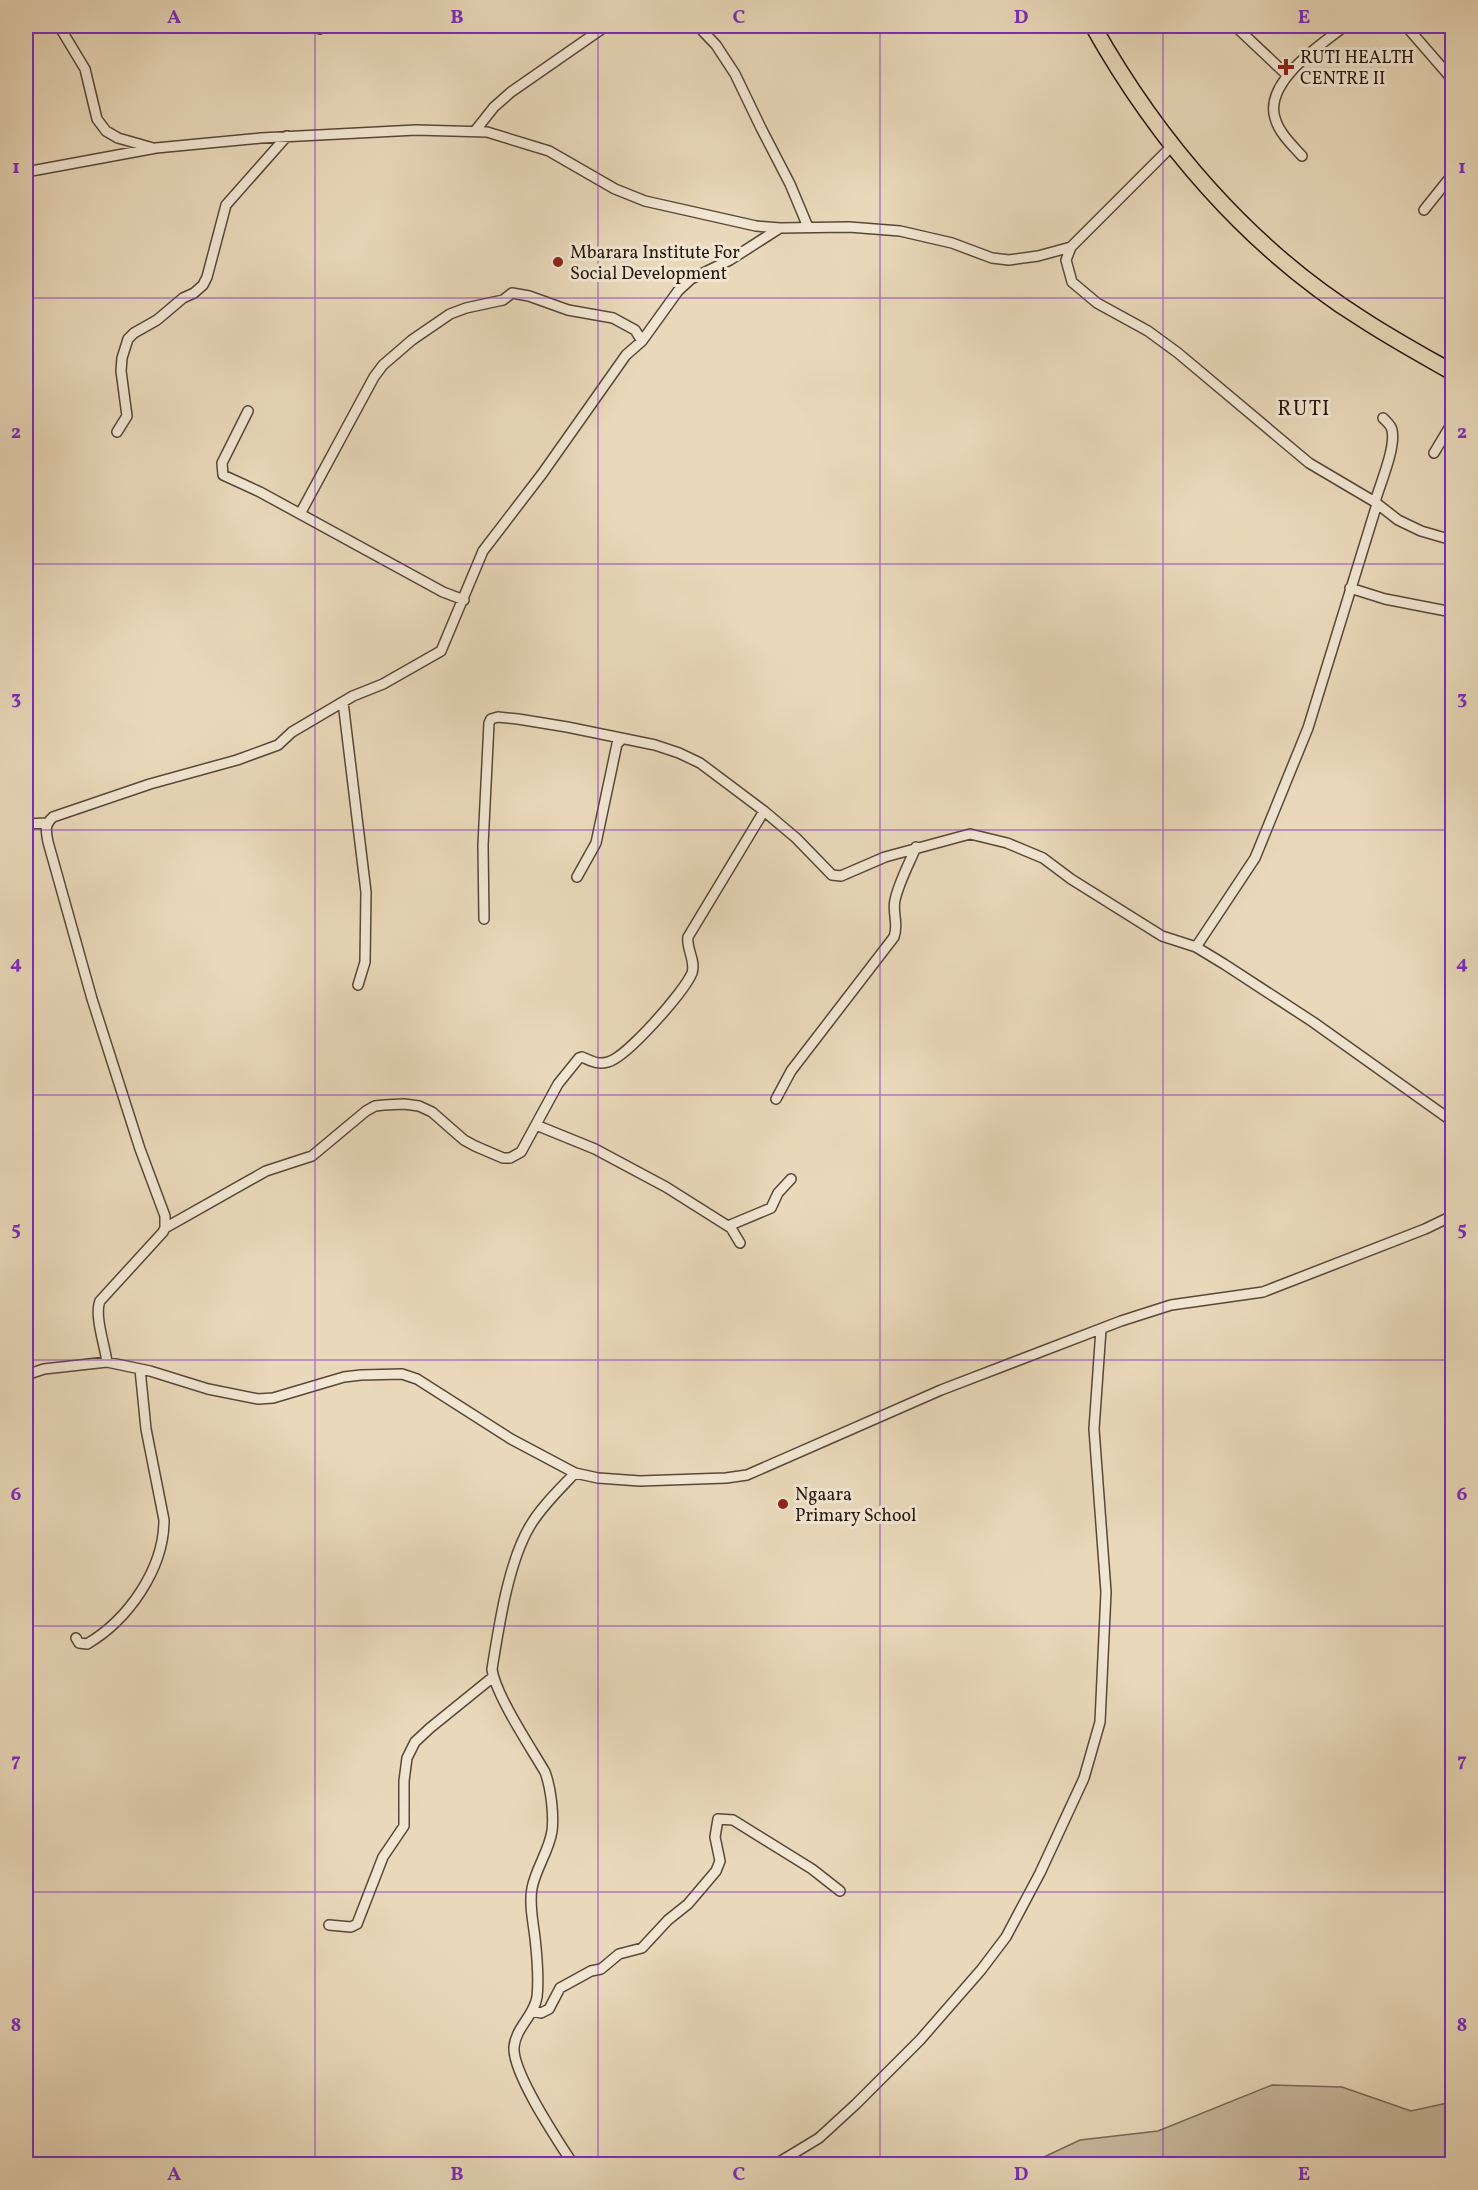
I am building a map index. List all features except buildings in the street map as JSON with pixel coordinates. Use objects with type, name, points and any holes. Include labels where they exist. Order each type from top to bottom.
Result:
[{"type":"main road","points":[[1093,26],[1149,115],[1172,146],[1211,191],[1251,231],[1305,279],[1361,319],[1452,372]]},
{"type":"street","points":[[59,26],[85,69],[96,119],[106,131],[118,138],[156,148]]},
{"type":"street","points":[[475,131],[494,107],[511,92],[606,26]]},
{"type":"street","points":[[698,26],[716,45],[735,74],[790,184],[808,227]]},
{"type":"street","points":[[1235,26],[1287,75]]},
{"type":"street","points":[[1302,156],[1280,130],[1274,116],[1278,89],[1287,75],[1345,26]]},
{"type":"street","points":[[1406,26],[1452,80]]},
{"type":"street","points":[[26,172],[156,148],[287,136],[416,130],[475,131],[487,132],[549,151],[615,189],[645,201],[733,222],[780,228],[849,227],[900,231],[952,243],[992,258],[1009,260],[1071,247]]},
{"type":"street","points":[[117,432],[127,416],[121,372],[122,358],[128,339],[202,285],[207,277],[226,205],[287,136]]},
{"type":"street","points":[[1172,146],[1071,247],[1066,260],[1072,282],[1097,303],[1148,331],[1178,353],[1309,463],[1376,503],[1393,517],[1414,528],[1452,540]]},
{"type":"street","points":[[1424,210],[1452,175]]},
{"type":"street","points":[[165,1228],[165,1216],[140,1149],[92,999],[48,842],[47,823],[53,817],[150,784],[269,749],[278,745],[292,732],[343,702],[383,684],[441,651],[483,551],[542,474],[626,355],[642,341],[678,291],[692,279],[730,260],[780,228]]},
{"type":"street","points":[[300,514],[374,377],[388,360],[412,340],[450,314],[503,300],[512,293],[529,296],[568,310],[613,318],[635,330],[642,341]]},
{"type":"street","points":[[248,411],[222,463],[223,474],[443,592],[464,600]]},
{"type":"street","points":[[1196,947],[1255,858],[1308,728],[1390,451],[1391,426],[1383,418]]},
{"type":"street","points":[[1434,453],[1452,423]]},
{"type":"street","points":[[1350,588],[1385,599],[1452,612]]},
{"type":"street","points":[[343,702],[366,892],[365,962],[358,985]]},
{"type":"street","points":[[484,919],[483,845],[491,719],[498,717],[518,719],[655,745],[700,763],[796,838],[832,875],[841,876],[885,857],[970,834],[1007,843],[1043,858],[1071,879],[1162,936],[1196,947],[1313,1022],[1452,1121]]},
{"type":"street","points":[[577,877],[596,843],[617,744],[621,740]]},
{"type":"street","points":[[107,1362],[98,1317],[100,1301],[165,1228],[266,1171],[312,1156],[375,1106],[404,1104],[419,1106],[432,1112],[464,1140],[487,1153],[510,1158],[521,1152],[558,1084],[579,1058],[582,1057],[596,1064],[614,1060],[640,1038],[680,994],[693,967],[687,942],[688,937],[764,811]]},
{"type":"street","points":[[26,824],[47,823]]},
{"type":"street","points":[[776,1099],[791,1071],[894,937],[897,927],[894,901],[916,847]]},
{"type":"street","points":[[536,1125],[595,1149],[634,1169],[728,1226],[741,1243]]},
{"type":"street","points":[[728,1226],[771,1208],[778,1193],[791,1179]]},
{"type":"street","points":[[26,1375],[45,1369],[107,1362],[208,1389],[258,1399],[273,1398],[353,1376],[402,1374],[417,1379],[511,1438],[575,1473],[598,1478],[640,1481],[726,1478],[747,1474],[942,1390],[1101,1329],[1171,1305],[1205,1298],[1263,1292],[1425,1229],[1452,1216]]},
{"type":"street","points":[[776,2164],[819,2138],[856,2104],[920,2040],[981,1970],[1006,1937],[1040,1873],[1084,1778],[1100,1722],[1106,1592],[1094,1429],[1101,1329]]},
{"type":"street","points":[[76,1638],[79,1643],[87,1644],[112,1626],[129,1608],[150,1574],[164,1534],[164,1520],[146,1429],[140,1369]]},
{"type":"street","points":[[573,2164],[546,2121],[515,2059],[514,2046],[518,2033],[537,1998],[531,1898],[533,1885],[552,1831],[549,1784],[493,1677],[493,1661],[509,1584],[523,1539],[531,1523],[575,1473]]},
{"type":"street","points":[[329,1925],[351,1927],[357,1923],[383,1857],[404,1826],[404,1781],[407,1758],[415,1742],[493,1677]]},
{"type":"street","points":[[532,2010],[541,2013],[549,2009],[560,1988],[591,1971],[601,1969],[619,1954],[642,1948],[668,1920],[688,1904],[716,1871],[720,1861],[715,1837],[718,1819],[733,1820],[812,1869],[840,1891]]},
{"type":"shaded area","points":[[1272,2085],[1342,2087],[1411,2111],[1452,2102],[1452,2164],[1029,2164],[1080,2140],[1158,2131]]},
{"type":"place","name":"RUTI HEALTH CENTRE II","points":[[1286,67]]},
{"type":"place","name":"Mbarara Institute For Social Development","points":[[558,262]]},
{"type":"place","name":"Ngaara Primary School","points":[[783,1504]]},
{"type":"district","name":"RUTI","points":[[1304,408]]}]
